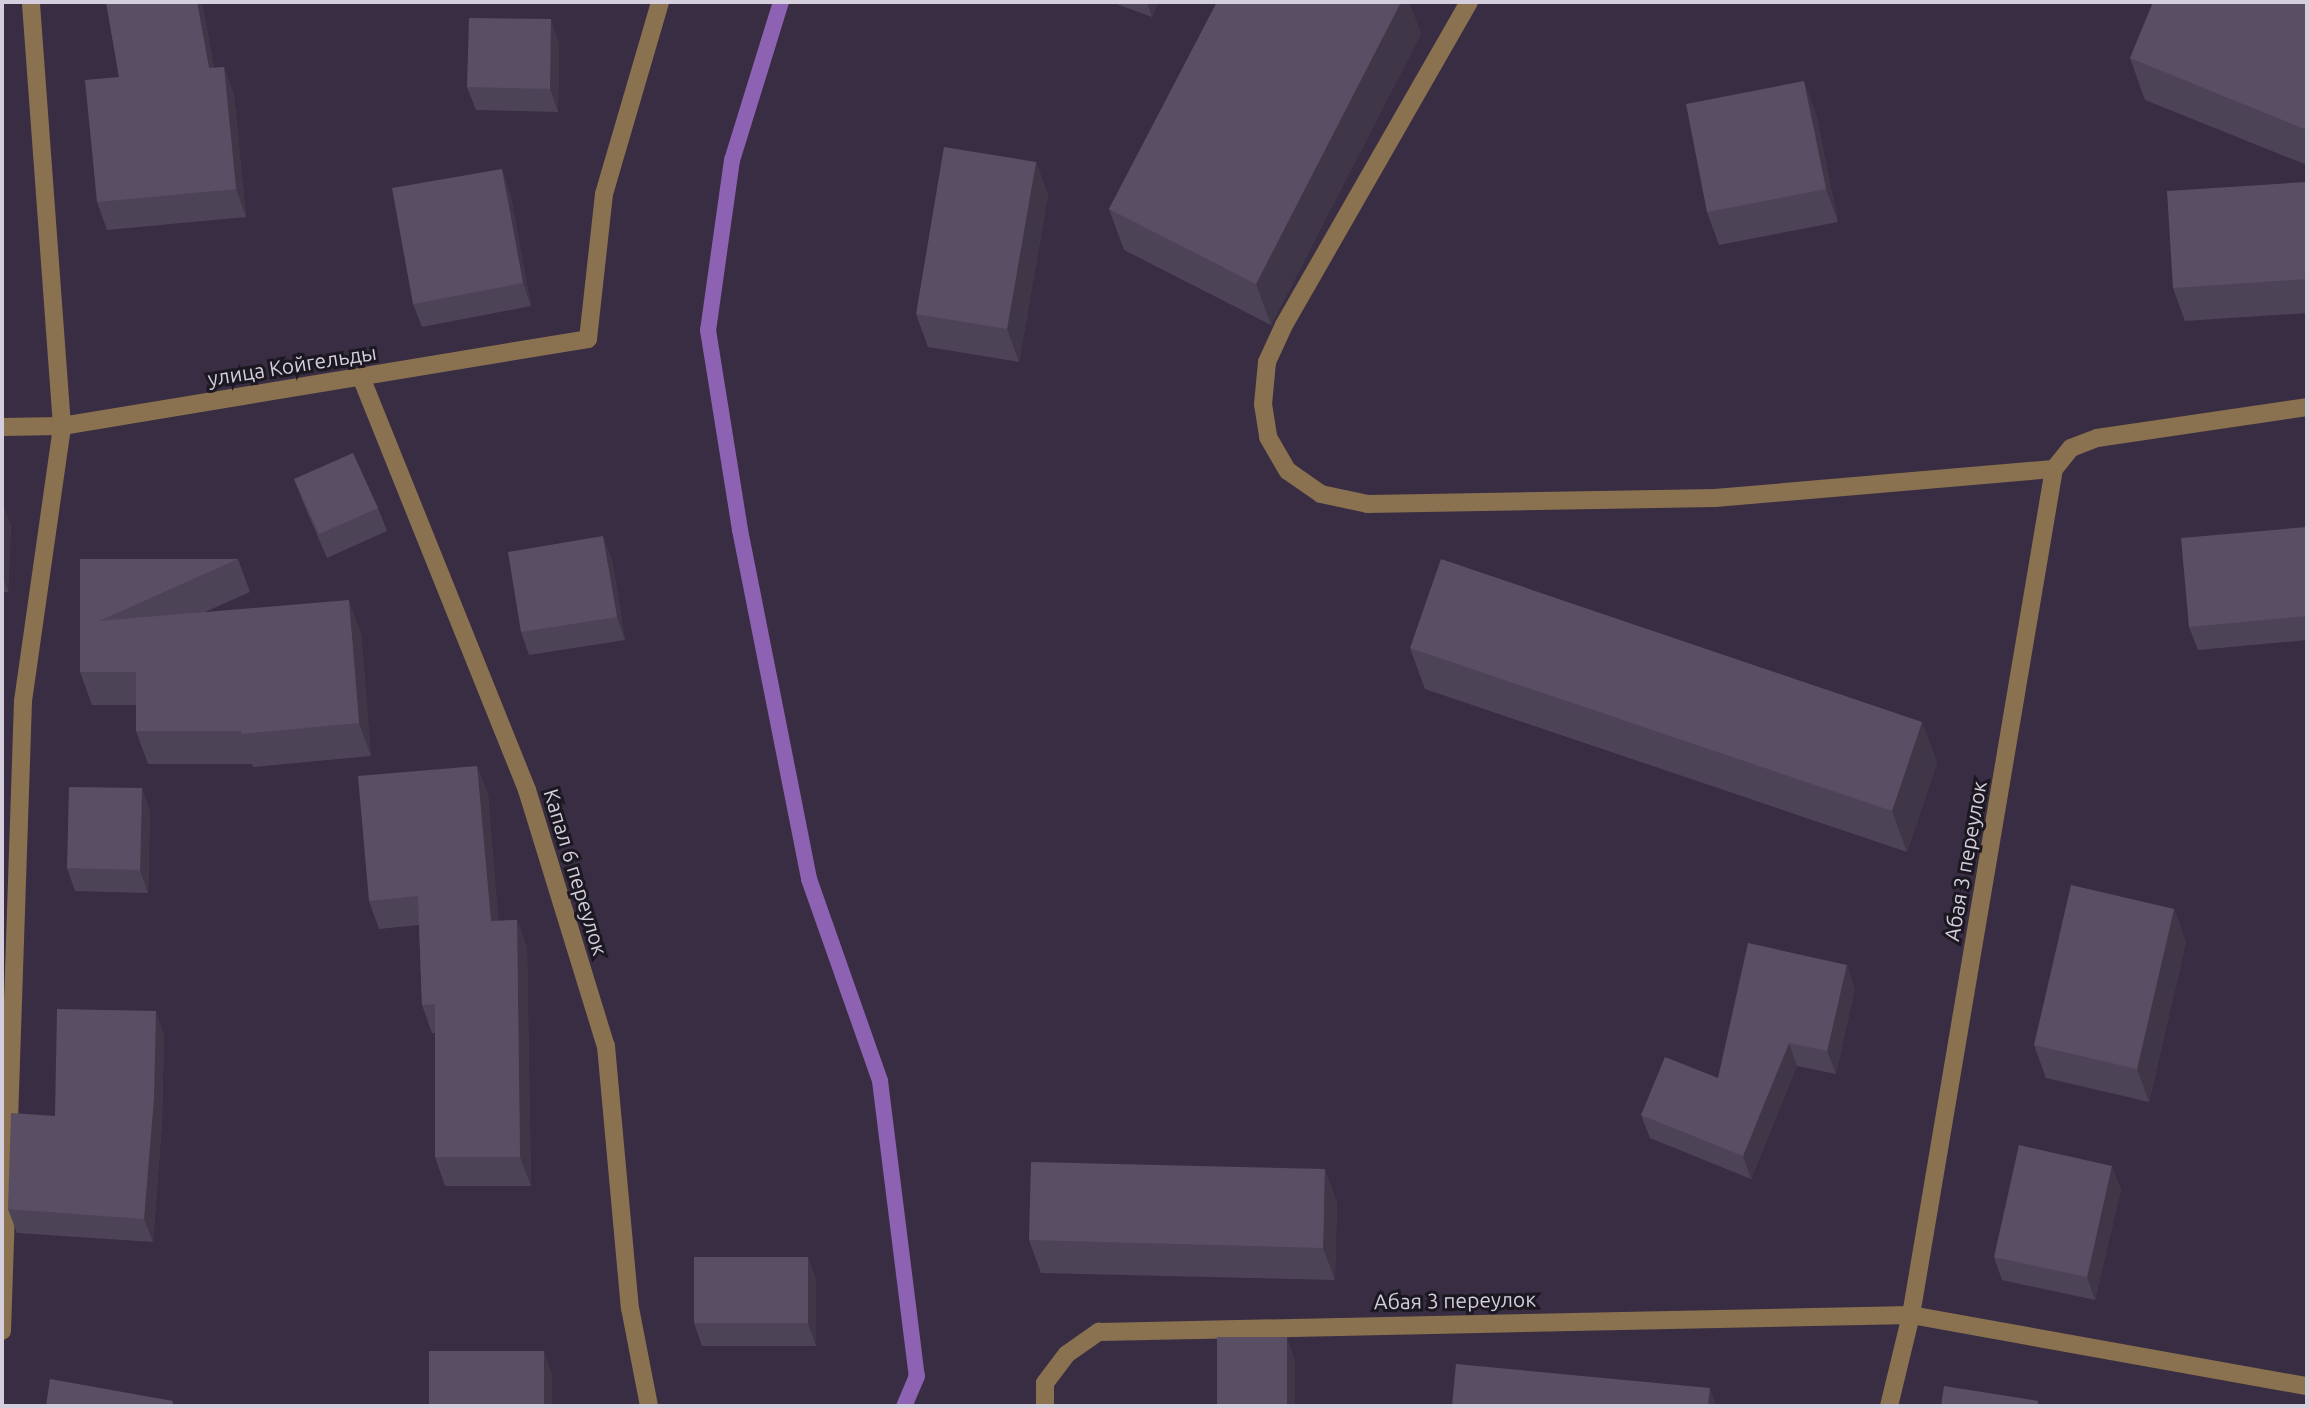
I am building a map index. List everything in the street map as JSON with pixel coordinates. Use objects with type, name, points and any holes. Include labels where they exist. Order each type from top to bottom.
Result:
[{"type":"street","points":[[2,1331],[23,701],[62,426],[31,2]]},
{"type":"street","name":"улица Койгельды","points":[[2,427],[62,426],[588,339],[604,194],[660,2]]},
{"type":"street","points":[[1469,2],[1284,325],[1267,362],[1263,404],[1268,438],[1288,471],[1321,494],[1368,504],[1716,498],[2054,469],[2071,448],[2097,438],[2307,407]]},
{"type":"street","name":"Капал 6 переулок","points":[[361,377],[527,790],[606,1046],[630,1308],[649,1406]]},
{"type":"street","name":"Абая 3 переулок","points":[[1889,1406],[1911,1315],[2054,469]]},
{"type":"street","name":"Абая 3 переулок","points":[[1045,1406],[1045,1384],[1067,1354],[1098,1332],[1911,1315],[2307,1386]]},
{"type":"building","points":[[106,2],[197,2],[209,68],[224,67],[236,189],[97,202],[85,80],[119,77]]},
{"type":"building","points":[[1217,2],[1401,2],[1256,284],[1109,209]]},
{"type":"building","points":[[2153,2],[2307,2],[2307,130],[2130,58]]},
{"type":"building","points":[[469,18],[551,19],[550,89],[467,87]]},
{"type":"building","points":[[1804,81],[1826,189],[1707,212],[1686,104]]},
{"type":"building","points":[[944,147],[1036,162],[1007,329],[916,314]]},
{"type":"building","points":[[502,169],[523,283],[413,304],[392,188]]},
{"type":"building","points":[[2307,182],[2307,279],[2173,288],[2167,191]]},
{"type":"building","points":[[353,453],[378,508],[319,534],[294,479]]},
{"type":"building","points":[[2307,527],[2307,616],[2189,627],[2181,538]]},
{"type":"building","points":[[603,536],[617,617],[521,632],[508,552]]},
{"type":"building","points":[[80,559],[238,559],[99,621],[349,600],[359,723],[241,734],[241,731],[136,731],[136,672],[80,672]]},
{"type":"building","points":[[1441,559],[1922,722],[1892,811],[1410,648]]},
{"type":"building","points":[[477,766],[491,921],[517,920],[520,1157],[435,1157],[435,1004],[422,1005],[418,896],[369,901],[358,776]]},
{"type":"building","points":[[69,787],[142,788],[140,870],[67,868]]},
{"type":"building","points":[[2071,885],[2174,909],[2137,1069],[2034,1045]]},
{"type":"building","points":[[1748,943],[1847,965],[1827,1051],[1789,1043],[1743,1156],[1641,1115],[1665,1057],[1718,1078]]},
{"type":"building","points":[[57,1009],[156,1011],[154,1098],[144,1219],[8,1209],[11,1113],[55,1116]]},
{"type":"building","points":[[2019,1145],[2112,1166],[2087,1277],[1994,1257]]},
{"type":"building","points":[[1031,1162],[1325,1169],[1323,1248],[1029,1240]]},
{"type":"building","points":[[694,1257],[808,1257],[808,1323],[694,1323]]},
{"type":"building","points":[[1217,1337],[1287,1337],[1287,1406],[1217,1406]]},
{"type":"building","points":[[429,1351],[544,1351],[544,1406],[429,1406]]},
{"type":"building","points":[[1456,1364],[1710,1388],[1708,1406],[1452,1406]]},
{"type":"building","points":[[50,1379],[173,1401],[172,1406],[46,1406]]},
{"type":"building","points":[[1944,1386],[2038,1401],[2038,1406],[1941,1406]]},
{"type":"waterway","points":[[781,2],[732,160],[708,330],[740,530],[809,879],[880,1081],[917,1376],[904,1406]]}]
